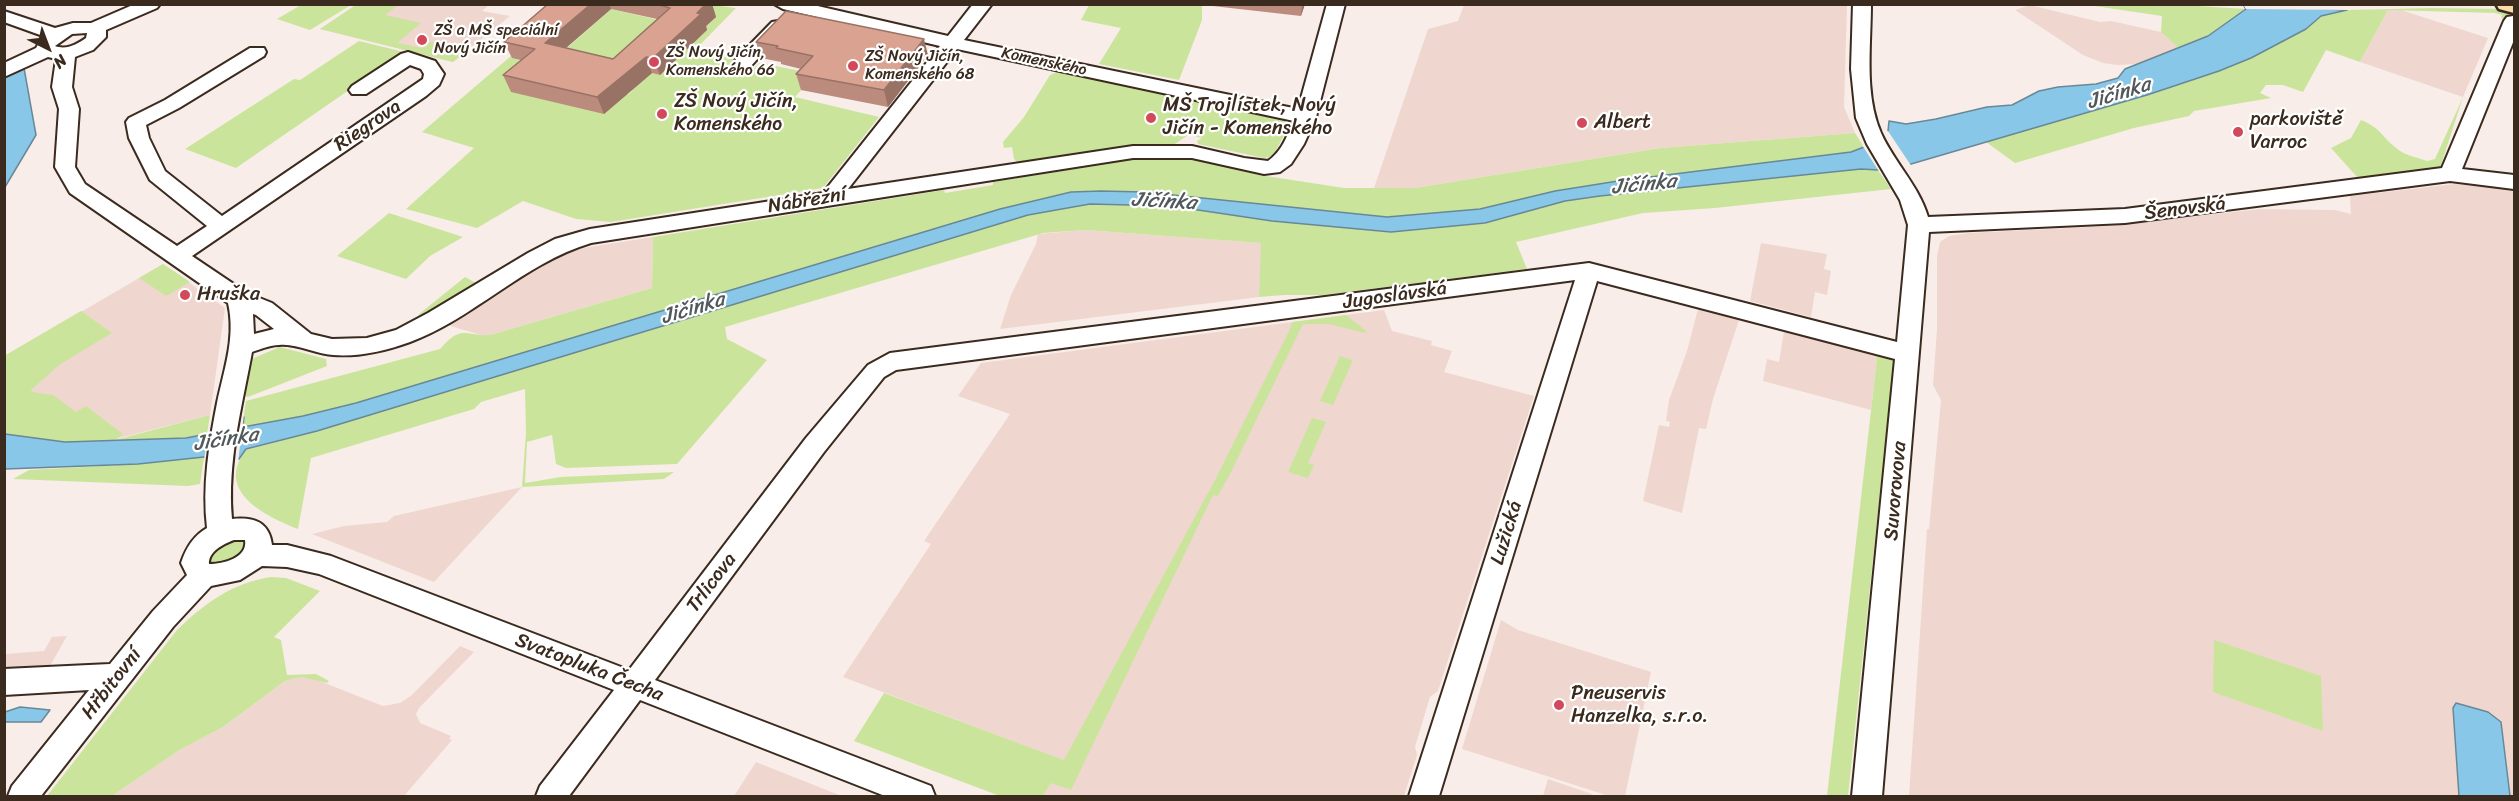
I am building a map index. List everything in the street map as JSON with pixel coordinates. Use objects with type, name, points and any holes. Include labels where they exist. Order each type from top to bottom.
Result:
[{"type":"street","points":[[4,16],[56,46],[79,49],[93,41],[98,35],[93,29],[151,4]]},
{"type":"street","points":[[831,197],[983,4]]},
{"type":"street","name":"Nábřežní","points":[[241,346],[280,336],[332,347],[367,346],[404,336],[536,258],[563,244],[590,236],[1133,152],[1193,152],[1260,167],[1275,167],[1286,160],[1306,117],[1336,4]]},
{"type":"street","name":"Suvorovova","points":[[1862,4],[1862,99],[1872,132],[1916,206],[1919,225],[1867,796]]},
{"type":"street","points":[[743,63],[792,6]]},
{"type":"street","name":"Komenského","points":[[792,6],[953,43],[1306,117]]},
{"type":"street","points":[[2450,174],[2512,11]]},
{"type":"street","points":[[11,67],[56,46]]},
{"type":"street","points":[[56,46],[62,87],[69,109],[65,167],[77,188],[239,299],[243,321],[241,346],[228,410],[218,481],[217,513],[221,533]]},
{"type":"street","points":[[221,226],[157,175],[139,138],[136,122],[172,104],[257,52]]},
{"type":"street","name":"Riegrova","points":[[177,256],[419,92],[432,81],[434,74],[428,65],[408,58],[359,90]]},
{"type":"street","name":"Šenovská","points":[[1919,225],[2125,216],[2450,174],[2514,182]]},
{"type":"street","name":"Jugoslávská","points":[[876,371],[902,359],[1105,335],[1589,270],[1909,354]]},
{"type":"street","name":"Lužická","points":[[1424,796],[1589,270]]},
{"type":"street","name":"Nábřežní","points":[[239,299],[264,309],[304,341]]},
{"type":"street","name":"Trlicova","points":[[550,796],[636,686],[815,445],[876,371]]},
{"type":"street","points":[[239,528],[254,531],[260,541],[255,555],[240,568],[228,574],[204,576],[195,567],[195,559],[204,545],[221,533],[239,528]]},
{"type":"street","name":"Svatopluka Čecha","points":[[255,555],[287,556],[322,564],[920,796]]},
{"type":"street","name":"Hřbitovní","points":[[23,796],[163,619],[204,576]]},
{"type":"street","points":[[4,682],[120,676]]},
{"type":"shaded area","name":"ZŠ a MŠ speciální Nový Jičín","points":[[357,5],[489,5],[482,11],[510,16],[453,62],[320,29]]},
{"type":"shaded area","points":[[1464,5],[1847,5],[1844,107],[1855,133],[1660,148],[1415,188],[1374,188],[1428,29],[1458,21]]},
{"type":"shaded area","points":[[2030,5],[2100,22],[2111,21],[2161,32],[2178,48],[2138,64],[2103,63],[2083,55],[2015,10]]},
{"type":"shaded area","points":[[2388,10],[2401,10],[2488,38],[2463,97],[2360,62]]},
{"type":"shaded area","points":[[2455,184],[2514,190],[2514,796],[1909,796],[1927,529],[1929,529],[1941,400],[1933,385],[1937,329],[1937,256],[1940,242],[1949,236],[1969,233],[2109,226],[2260,209],[2335,210],[2351,214],[2350,196]]},
{"type":"shaded area","points":[[1085,230],[1262,243],[1259,297],[1000,329],[1011,295],[1036,244],[1038,234]]},
{"type":"shaded area","points":[[653,237],[652,288],[490,335],[481,335],[444,324],[533,266],[564,251]]},
{"type":"shaded area","points":[[1761,243],[1827,254],[1824,269],[1831,271],[1827,295],[1815,292],[1811,317],[1750,301]]},
{"type":"shaded area","points":[[163,264],[225,308],[210,415],[112,440],[5,434],[4,357]]},
{"type":"shaded area","points":[[1698,309],[1739,320],[1713,399],[1706,429],[1699,428],[1682,513],[1643,501],[1659,425],[1669,427],[1670,422],[1666,421],[1669,400],[1687,351]]},
{"type":"shaded area","points":[[1384,310],[1392,331],[1432,341],[1431,345],[1452,351],[1444,372],[1534,396],[1438,691],[1430,697],[1415,747],[1417,755],[1404,796],[1043,796],[1063,760],[843,677],[931,544],[924,541],[1010,414],[958,396],[981,363]]},
{"type":"shaded area","points":[[1784,331],[1877,358],[1871,410],[1763,381],[1767,359],[1779,362]]},
{"type":"shaded area","points":[[522,487],[434,582],[312,534],[344,526],[387,522],[394,516]]},
{"type":"shaded area","name":"Pneuservis Hanzelka, s.r.o.","points":[[1501,620],[1518,630],[1651,672],[1625,796],[1609,796],[1462,749]]},
{"type":"shaded area","points":[[67,636],[50,666],[5,670],[5,654],[44,651],[52,637]]},
{"type":"shaded area","points":[[460,646],[474,652],[419,708],[416,714],[420,723],[451,736],[449,739],[452,740],[404,796],[112,796],[178,751],[223,727],[285,681],[302,677],[312,678],[383,706],[400,703],[412,695]]},
{"type":"shaded area","points":[[756,762],[839,795],[844,796],[734,796]]},
{"type":"shaded area","points":[[1548,779],[1592,794],[1591,796],[1543,796]]},
{"type":"green space","points":[[357,4],[398,5],[385,15],[421,23],[397,43],[422,48],[431,42],[467,51],[453,62],[320,29]]},
{"type":"green space","points":[[2166,4],[2246,9],[2208,36],[2178,48],[2161,32],[2162,16],[2088,5]]},
{"type":"green space","points":[[301,5],[351,5],[310,30],[277,19]]},
{"type":"green space","name":"ZŠ Nový Jičín, Komenského","points":[[689,5],[736,8],[693,52],[735,58],[733,61],[754,66],[739,81],[760,63],[816,74],[795,97],[879,117],[823,188],[611,222],[576,219],[523,201],[477,228],[406,209],[474,148],[422,132],[525,44],[542,65],[629,94],[633,90],[561,53],[611,9],[676,24],[649,72],[660,75],[692,44],[697,44],[693,43],[706,31]]},
{"type":"green space","points":[[1089,5],[1202,5],[1202,20],[1179,80],[1099,64],[1121,28],[1081,20]]},
{"type":"green space","points":[[2505,9],[2514,11],[2514,22],[2501,18],[2502,15],[2495,13],[2388,10],[2360,62],[2326,50],[2303,92],[2283,85],[2266,85],[2260,93],[2271,98],[2194,111],[2189,116],[2134,128],[2015,163],[1986,142],[2251,58],[2306,29],[2321,16],[2347,10]]},
{"type":"green space","points":[[359,41],[408,53],[356,89],[352,88],[236,168],[185,149],[294,79],[300,80]]},
{"type":"green space","name":"MŠ Trojlístek, Nový Jičín - Komenského","points":[[1057,72],[1283,119],[1289,126],[1273,156],[1264,158],[1198,144],[1197,141],[1202,138],[1188,135],[1172,146],[1132,147],[1019,164],[1014,159],[1012,147],[1004,148],[1003,142],[1024,117],[1050,75]]},
{"type":"green space","points":[[2463,97],[2440,168],[2358,178],[2331,148],[2351,138],[2361,120],[2377,129],[2398,150],[2427,161],[2435,159]]},
{"type":"green space","points":[[1855,133],[1864,147],[1851,152],[1618,181],[1556,191],[1480,209],[1387,217],[1144,192],[1071,192],[1000,209],[356,403],[303,416],[242,427],[246,401],[440,349],[458,334],[490,335],[652,288],[653,237],[944,190],[945,193],[993,185],[993,182],[1134,159],[1198,159],[1265,171],[1266,176],[1344,188],[1415,188],[1660,148]]},
{"type":"green space","points":[[1861,169],[1878,170],[1891,189],[1715,208],[1643,213],[1516,242],[1527,269],[1323,295],[1259,297],[1261,243],[1085,230],[1043,233],[725,327],[727,339],[767,360],[677,464],[566,468],[556,464],[552,435],[527,442],[525,483],[561,477],[674,472],[664,479],[522,487],[526,433],[525,389],[481,402],[474,409],[311,458],[298,529],[271,517],[248,500],[240,490],[236,478],[238,465],[246,450],[317,431],[1028,215],[1090,204],[1171,206],[1272,221],[1391,232],[1485,223],[1565,201],[1600,196]]},
{"type":"green space","points":[[389,213],[463,237],[430,256],[406,279],[337,256]]},
{"type":"green space","points":[[163,264],[190,282],[166,296],[139,278]]},
{"type":"green space","points":[[465,277],[476,283],[426,314],[418,315]]},
{"type":"green space","points":[[81,311],[112,333],[59,365],[31,390],[32,392],[53,395],[76,412],[86,406],[123,434],[115,440],[210,415],[207,434],[186,438],[65,442],[5,434],[4,356]]},
{"type":"green space","points":[[1346,315],[1366,331],[1365,333],[1329,324],[1303,324],[1230,474],[1218,496],[1213,495],[1071,790],[1051,783],[1043,796],[1000,796],[854,741],[884,693],[1064,760],[1216,478],[1292,322]]},
{"type":"green space","points":[[280,347],[326,359],[327,366],[248,397],[245,396],[249,360]]},
{"type":"green space","points":[[1873,355],[1894,360],[1848,796],[1827,796],[1877,358]]},
{"type":"green space","points":[[1340,356],[1353,360],[1333,405],[1320,401]]},
{"type":"green space","points":[[1312,418],[1326,422],[1308,463],[1314,465],[1308,478],[1288,472]]},
{"type":"green space","points":[[204,457],[200,484],[188,486],[13,479],[29,470],[138,464]]},
{"type":"green space","points":[[227,539],[244,539],[248,545],[232,564],[208,564],[207,556]]},
{"type":"green space","points":[[271,577],[286,578],[320,591],[274,637],[281,640],[287,675],[316,674],[329,681],[327,683],[302,677],[285,681],[223,727],[178,751],[112,796],[47,796],[177,630],[198,611],[232,589]]},
{"type":"green space","points":[[2214,640],[2321,676],[2323,731],[2213,692]]},
{"type":"water","name":"Jičínka","points":[[2244,6],[2347,10],[2321,16],[2306,29],[2251,58],[2219,71],[2147,95],[1911,164],[1878,170],[1861,169],[1600,196],[1565,201],[1485,223],[1391,232],[1272,221],[1171,206],[1090,204],[1028,215],[317,431],[246,449],[239,459],[204,457],[138,464],[5,469],[5,434],[65,442],[186,438],[207,434],[244,417],[243,427],[303,416],[356,403],[1000,209],[1071,192],[1144,192],[1387,217],[1480,209],[1555,191],[1618,181],[1851,152],[1864,147],[1888,131],[1889,121],[1906,124],[1987,107],[2012,105],[2039,91],[2096,84],[2118,78],[2125,69],[2208,36],[2246,9]]},
{"type":"water","points":[[5,68],[24,68],[36,135],[5,187]]},
{"type":"water","points":[[2456,703],[2488,712],[2501,722],[2510,796],[2459,796],[2453,708]]},
{"type":"water","points":[[20,707],[50,710],[41,722],[5,722],[5,712]]},
{"type":"pier","points":[[2356,4],[2352,10],[2246,9],[2244,6]]},
{"type":"pier","points":[[1882,131],[1888,131],[1912,167],[1880,173],[1862,145]]},
{"type":"pier","points":[[244,414],[238,462],[204,460],[208,431]]},
{"type":"building","points":[[548,4],[591,4],[545,43],[613,59],[670,8],[656,4],[706,4],[697,13],[701,14],[653,58],[646,57],[597,97],[503,75],[535,49],[504,42]]},
{"type":"building","name":"ZŠ Nový Jičín, Komenského 68","points":[[786,11],[924,39],[884,90],[796,74],[813,56],[756,42]]},
{"type":"place","name":"ZŠ a MŠ speciální Nový Jičín","points":[[422,40]]},
{"type":"place","name":"ZŠ Nový Jičín, Komenského 66","points":[[654,62]]},
{"type":"place","name":"ZŠ Nový Jičín, Komenského 68","points":[[853,66]]},
{"type":"place","name":"ZŠ Nový Jičín, Komenského","points":[[662,114]]},
{"type":"place","name":"MŠ Trojlístek, Nový Jičín - Komenského","points":[[1151,118]]},
{"type":"place","name":"Albert","points":[[1582,123]]},
{"type":"place","name":"parkoviště Varroc","points":[[2238,132]]},
{"type":"place","name":"Hruška","points":[[185,295]]},
{"type":"place","name":"Pneuservis Hanzelka, s.r.o.","points":[[1559,705]]}]
